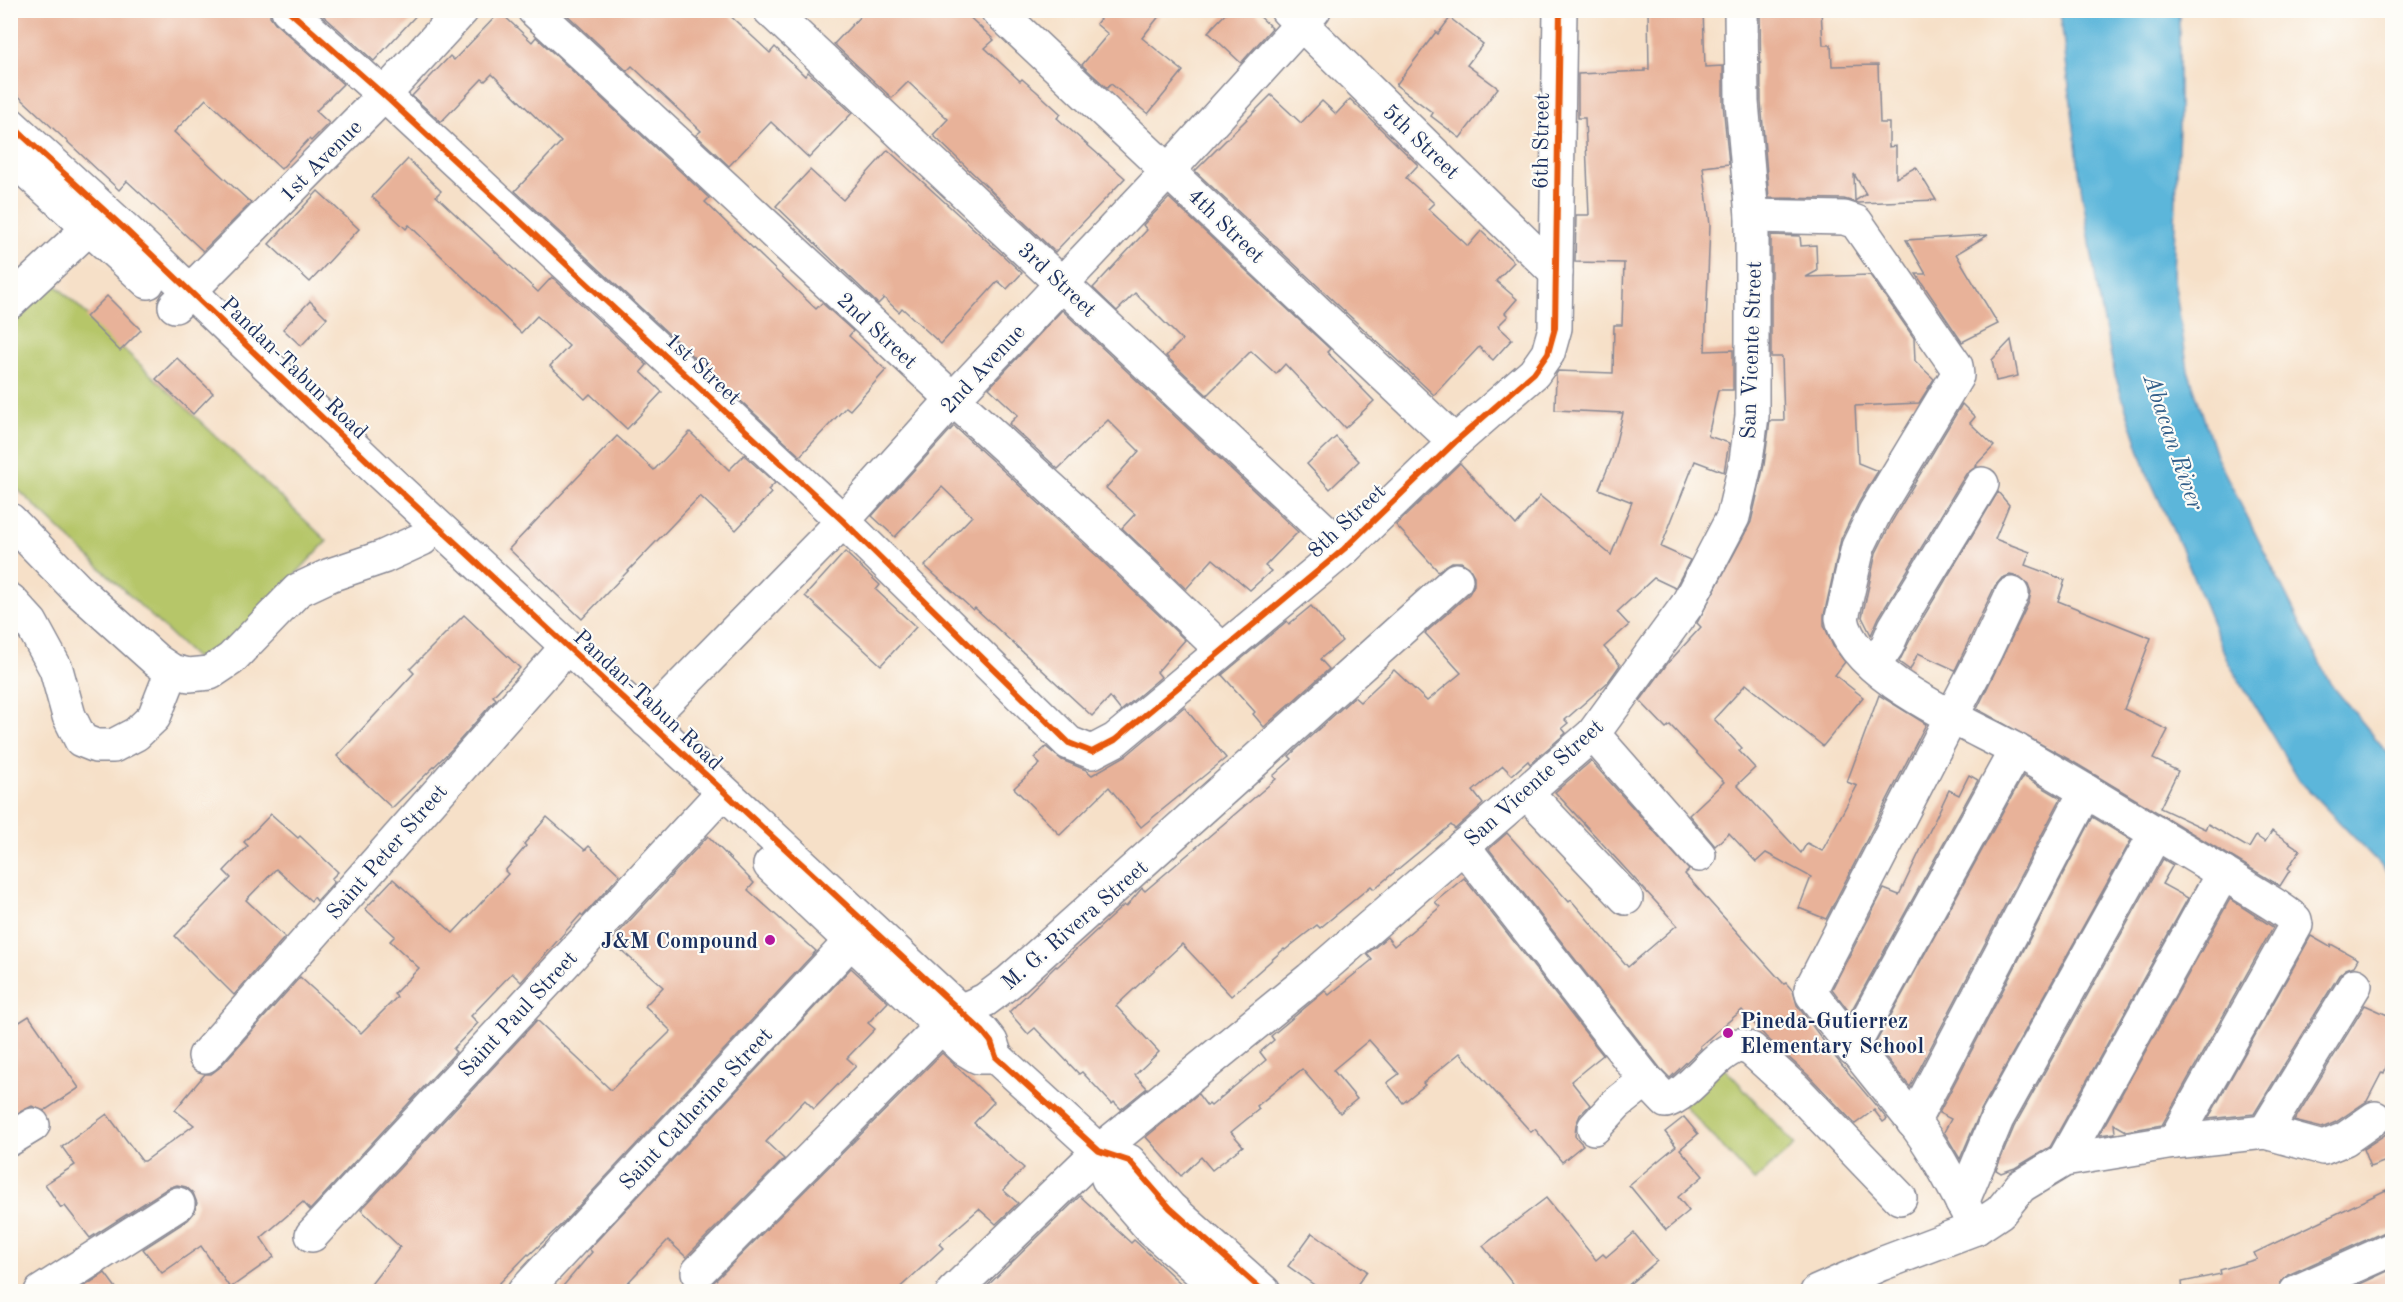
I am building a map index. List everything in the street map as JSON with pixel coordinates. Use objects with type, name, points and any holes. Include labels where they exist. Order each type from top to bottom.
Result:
[{"type":"street","name":"1st Street","points":[[288,10],[384,95],[843,521],[1070,743],[1092,752]]},
{"type":"street","name":"1st Avenue","points":[[182,299],[384,95],[462,10]]},
{"type":"street","name":"2nd Street","points":[[534,10],[1111,543],[1222,650]]},
{"type":"street","name":"3rd Street","points":[[770,10],[1344,549]]},
{"type":"street","name":"4th Street","points":[[998,10],[1455,442]]},
{"type":"street","name":"6th Street","points":[[1556,273],[1560,10]]},
{"type":"street","name":"San Vicente Street","points":[[952,1292],[1099,1151],[1310,979],[1593,734],[1687,605],[1733,517],[1746,461],[1752,416],[1752,216],[1742,102],[1741,10]]},
{"type":"street","name":"2nd Avenue","points":[[647,721],[843,521],[953,399],[1169,170],[1301,15]]},
{"type":"street","name":"5th Street","points":[[1301,15],[1556,273]]},
{"type":"street","name":"Pandan-Tabun Road","points":[[10,124],[422,539],[560,654],[647,721],[716,800]]},
{"type":"street","name":"Pandan-Tabun Road","points":[[10,156],[89,228],[182,299],[377,470],[560,654],[951,1019],[987,1036],[996,1057],[1099,1151],[1108,1179],[1161,1219],[1196,1250],[1264,1292]]},
{"type":"street","points":[[1752,216],[1844,218],[1856,222],[1956,366],[1957,376],[1875,512],[1858,547],[1842,618],[1844,630],[1874,665],[1908,693],[1951,718],[2016,750],[2086,791],[2223,873],[2295,920],[2296,925],[2174,1142]]},
{"type":"street","points":[[10,302],[89,228]]},
{"type":"street","name":"8th Street","points":[[1092,752],[1115,740],[1344,549],[1455,442],[1534,374],[1548,353],[1555,328],[1556,273]]},
{"type":"street","points":[[1874,665],[1982,484]]},
{"type":"street","points":[[10,520],[78,590],[157,661],[172,671],[189,675],[210,673],[231,659],[298,590],[330,574],[383,557],[422,539]]},
{"type":"street","name":"M. G. Rivera Street","points":[[698,1272],[951,1019],[986,1000],[1009,982],[1456,580]]},
{"type":"street","points":[[1969,1215],[1949,1177],[1913,1122],[1852,1048],[1812,994],[1811,989],[1951,718],[2012,594]]},
{"type":"street","points":[[10,600],[31,623],[56,669],[69,716],[81,740],[96,746],[113,746],[136,734],[154,717],[172,671]]},
{"type":"street","name":"Saint Peter Street","points":[[206,1056],[560,654]]},
{"type":"street","points":[[1593,734],[1699,855]]},
{"type":"street","points":[[1852,1048],[2016,750]]},
{"type":"street","points":[[1913,1122],[2086,791]]},
{"type":"street","points":[[1526,792],[1626,898]]},
{"type":"street","name":"Saint Paul Street","points":[[312,1235],[716,800]]},
{"type":"street","points":[[1969,1215],[1997,1119],[2156,833]]},
{"type":"street","points":[[1463,846],[1656,1090],[1672,1100],[1723,1054],[1738,1045],[1751,1049],[1795,1089],[1900,1198]]},
{"type":"street","points":[[2064,1160],[2223,873]]},
{"type":"street","name":"Saint Catherine Street","points":[[524,1292],[859,933]]},
{"type":"street","points":[[2265,1132],[2355,985]]},
{"type":"street","points":[[1594,1128],[1616,1104],[1656,1090]]},
{"type":"street","points":[[1817,1292],[1881,1264],[1969,1215],[2000,1212],[2021,1186],[2064,1160],[2174,1142],[2265,1132],[2323,1148],[2345,1139],[2375,1118]]},
{"type":"street","points":[[41,1292],[178,1204]]},
{"type":"street","points":[[2296,1292],[2392,1248]]},
{"type":"street","name":"Pandan-Tabun Road","points":[[1196,1250],[1222,1292]]},
{"type":"green space","points":[[41,271],[327,541],[206,668],[11,483],[10,303]]},
{"type":"green space","points":[[1724,1067],[1795,1145],[1754,1181],[1683,1104]]},
{"type":"water","name":"Abacan River","points":[[2060,11],[2179,11],[2179,126],[2173,273],[2188,370],[2216,455],[2330,683],[2392,758],[2392,877],[2299,780],[2228,662],[2188,564],[2147,473],[2115,375],[2098,293],[2081,186]]},
{"type":"building","points":[[10,10],[270,10],[270,16],[276,24],[343,84],[316,111],[329,123],[311,141],[309,139],[281,169],[206,99],[174,132],[251,203],[203,251],[127,181],[119,190],[10,88]]},
{"type":"building","points":[[317,10],[421,10],[374,61]]},
{"type":"building","points":[[562,10],[724,10],[770,53],[775,47],[805,76],[808,72],[852,113],[809,158],[771,122],[729,166],[696,135],[701,131],[632,66],[627,71]]},
{"type":"building","points":[[866,10],[962,10],[994,40],[985,48],[1020,81],[1022,79],[1061,114],[1057,118],[1125,178],[1055,252],[933,135],[948,119],[908,82],[892,98],[834,44]]},
{"type":"building","points":[[1107,10],[1164,10],[1142,38],[1183,71],[1148,114],[1111,84],[1107,88],[1082,65],[1108,34],[1096,24]]},
{"type":"building","points":[[1229,10],[1253,10],[1272,28],[1241,63],[1208,32]]},
{"type":"building","points":[[1648,10],[1703,10],[1705,67],[1723,66],[1723,104],[1729,164],[1703,167],[1710,225],[1705,351],[1733,350],[1733,390],[1718,390],[1708,436],[1729,443],[1724,472],[1695,461],[1661,547],[1690,560],[1675,588],[1654,578],[1617,612],[1629,625],[1604,647],[1620,665],[1608,682],[1565,720],[1568,723],[1562,728],[1566,733],[1530,764],[1528,761],[1512,775],[1503,766],[1473,791],[1483,804],[1455,829],[1451,825],[1374,889],[1371,886],[1320,928],[1317,925],[1284,949],[1231,996],[1182,944],[1116,1006],[1159,1052],[1135,1075],[1147,1088],[1121,1109],[1114,1102],[1112,1104],[1082,1072],[1079,1074],[1035,1028],[1028,1034],[1009,1012],[1056,966],[1124,905],[1126,907],[1142,888],[1145,891],[1276,779],[1273,776],[1292,759],[1289,756],[1354,697],[1360,702],[1394,670],[1427,701],[1461,673],[1425,633],[1469,594],[1474,585],[1474,576],[1469,567],[1461,562],[1452,562],[1438,571],[1396,525],[1460,463],[1516,525],[1540,496],[1611,555],[1632,502],[1599,489],[1612,458],[1623,413],[1555,410],[1556,374],[1558,371],[1613,373],[1614,325],[1622,325],[1624,263],[1575,262],[1576,215],[1589,215],[1585,118],[1578,118],[1578,74],[1649,69]]},
{"type":"building","points":[[1760,10],[1821,10],[1823,45],[1831,45],[1832,66],[1878,65],[1880,123],[1889,123],[1889,147],[1896,146],[1896,178],[1916,167],[1936,200],[1858,203],[1844,199],[1769,198],[1761,101]],"holes":[[[1854,174],[1866,194],[1855,201]]]},
{"type":"building","points":[[500,12],[532,42],[536,37],[709,198],[705,202],[816,309],[822,303],[853,331],[849,336],[886,370],[850,410],[846,407],[800,456],[515,191],[561,142],[492,74],[485,81],[482,79],[441,122],[412,96],[450,56],[454,60]]},
{"type":"building","points":[[1450,18],[1483,44],[1467,65],[1498,88],[1460,138],[1431,116],[1433,113],[1396,85],[1436,32],[1438,34]]},
{"type":"building","points":[[1271,95],[1301,123],[1322,101],[1336,114],[1350,99],[1418,165],[1406,178],[1434,203],[1428,209],[1468,246],[1481,231],[1514,262],[1496,281],[1517,299],[1505,313],[1508,316],[1498,326],[1512,339],[1493,360],[1479,347],[1434,395],[1195,171]]},
{"type":"building","points":[[888,150],[1022,273],[1007,289],[998,281],[941,344],[902,308],[899,312],[884,298],[878,304],[776,206],[810,170],[843,200]]},
{"type":"building","points":[[408,159],[441,191],[436,196],[538,292],[552,277],[647,365],[641,372],[662,392],[627,429],[590,394],[585,399],[550,366],[569,346],[537,316],[521,333],[409,225],[406,229],[372,197]]},
{"type":"building","points":[[318,191],[359,229],[310,282],[269,244]]},
{"type":"building","points":[[1169,198],[1330,349],[1327,352],[1374,401],[1345,428],[1285,364],[1276,374],[1251,351],[1207,395],[1166,356],[1182,340],[1135,293],[1117,311],[1093,288],[1147,230],[1143,225]]},
{"type":"building","points":[[1771,235],[1800,236],[1801,246],[1816,245],[1817,271],[1806,277],[1870,275],[1914,338],[1915,361],[1934,379],[1919,403],[1855,406],[1858,463],[1878,471],[1859,502],[1841,539],[1824,615],[1824,625],[1833,646],[1845,662],[1835,675],[1863,697],[1823,746],[1746,684],[1714,719],[1742,748],[1739,751],[1755,768],[1737,785],[1801,853],[1807,843],[1822,851],[1857,786],[1847,782],[1879,695],[1926,724],[1826,919],[1799,908],[1811,877],[1766,853],[1756,862],[1729,833],[1715,846],[1689,815],[1724,782],[1670,725],[1666,728],[1640,701],[1667,664],[1701,627],[1697,623],[1751,522],[1764,465],[1770,421],[1784,421],[1782,357],[1771,357]]},
{"type":"building","points":[[1988,235],[1956,254],[1998,324],[1962,342],[1916,274],[1926,274],[1906,240]]},
{"type":"building","points":[[107,296],[141,330],[120,351],[86,317]]},
{"type":"building","points":[[310,301],[327,318],[301,346],[283,329]]},
{"type":"building","points":[[1062,310],[1298,532],[1265,566],[1271,571],[1250,590],[1213,559],[1186,589],[1122,528],[1135,514],[1106,488],[1139,451],[1108,420],[1058,469],[1009,424],[1018,415],[989,388]]},
{"type":"building","points":[[2011,340],[2018,376],[1996,381],[1992,360]]},
{"type":"building","points":[[177,358],[213,393],[193,414],[156,379]]},
{"type":"building","points":[[1962,404],[1975,417],[1970,423],[1994,446],[1977,466],[1966,474],[1879,617],[1871,635],[1862,617],[1876,553],[1892,521]]},
{"type":"building","points":[[954,426],[1185,640],[1157,672],[1161,677],[1121,711],[1110,697],[1092,716],[975,608],[973,610],[925,566],[972,516],[942,487],[895,537],[872,516]]},
{"type":"building","points":[[690,432],[729,470],[744,455],[775,483],[768,490],[771,493],[736,530],[700,496],[582,619],[509,549],[617,436],[654,470]]},
{"type":"building","points":[[1336,437],[1359,461],[1330,489],[1307,464]]},
{"type":"building","points":[[1998,492],[2009,505],[1995,539],[2030,552],[2025,565],[2065,580],[2058,601],[2151,638],[2124,709],[2168,730],[2153,759],[2178,771],[2160,808],[2205,829],[2208,824],[2249,848],[2256,836],[2265,842],[2272,831],[2300,850],[2280,886],[2070,760],[1977,709],[2029,602],[2031,592],[2028,584],[2020,577],[2010,575],[2002,578],[1995,586],[1955,670],[1918,653],[1910,670],[1899,662],[1912,636]]},
{"type":"building","points":[[845,552],[880,585],[876,590],[916,627],[881,665],[805,596]]},
{"type":"building","points":[[1311,606],[1342,641],[1320,659],[1329,669],[1264,727],[1253,714],[1255,712],[1222,675],[1287,621],[1289,624]]},
{"type":"building","points":[[464,615],[520,668],[493,696],[496,699],[452,749],[392,808],[337,756],[414,673],[410,669]]},
{"type":"building","points":[[1184,707],[1226,758],[1141,827],[1109,787],[1060,835],[1014,788],[1040,764],[1034,758],[1046,747],[1062,760],[1092,775],[1127,755]]},
{"type":"building","points":[[1591,761],[1689,870],[1685,874],[1784,984],[1786,983],[1793,991],[1797,1005],[1836,1058],[1887,1119],[1883,1122],[1874,1110],[1855,1124],[1808,1075],[1766,1037],[1742,1010],[1700,1046],[1701,1048],[1670,1078],[1660,1068],[1489,849],[1507,833],[1569,902],[1571,900],[1628,967],[1677,925],[1555,792]]},
{"type":"building","points":[[1969,775],[1978,780],[1850,1013],[1832,989],[1884,889],[1899,895],[1949,790],[1959,795]]},
{"type":"building","points":[[2023,776],[2061,798],[1910,1087],[1875,1044]]},
{"type":"building","points":[[271,814],[298,838],[300,836],[338,872],[331,879],[334,882],[317,901],[314,897],[311,901],[276,869],[246,900],[285,937],[234,995],[175,936],[231,878],[224,871],[248,846],[244,842]]},
{"type":"building","points":[[547,817],[585,850],[589,846],[620,875],[583,916],[581,914],[521,982],[512,973],[471,1016],[478,1023],[453,1049],[456,1052],[310,1210],[303,1202],[261,1238],[274,1257],[230,1288],[201,1246],[162,1273],[143,1249],[188,1220],[194,1213],[197,1203],[193,1193],[186,1187],[177,1185],[168,1188],[90,1238],[65,1206],[61,1208],[45,1184],[75,1165],[62,1147],[107,1114],[142,1161],[145,1161],[194,1125],[175,1110],[205,1074],[211,1074],[219,1068],[300,977],[361,1033],[397,997],[394,994],[419,968],[390,941],[395,936],[365,909],[393,879],[453,933],[508,874],[505,871]]},
{"type":"building","points":[[2093,817],[2131,840],[1981,1110],[1960,1159],[1944,1132],[1951,1119],[1939,1113]]},
{"type":"building","points":[[708,836],[754,883],[748,890],[816,951],[562,1224],[528,1254],[491,1292],[365,1292],[400,1247],[361,1210],[537,1020],[611,1090],[671,1031],[645,1006],[663,987],[611,941]]},
{"type":"building","points":[[2163,859],[2173,865],[2162,884],[2188,898],[2050,1147],[2015,1168],[2001,1173],[1996,1170],[2014,1127]]},
{"type":"building","points":[[1464,878],[1603,1055],[1571,1081],[1590,1105],[1580,1115],[1576,1125],[1575,1136],[1583,1145],[1562,1162],[1535,1129],[1531,1132],[1460,1053],[1423,1083],[1425,1085],[1403,1103],[1387,1083],[1399,1074],[1369,1040],[1333,1070],[1357,1099],[1340,1113],[1302,1069],[1257,1106],[1259,1109],[1231,1132],[1243,1146],[1212,1170],[1201,1157],[1181,1176],[1146,1137],[1198,1094],[1207,1106],[1209,1104],[1211,1106],[1266,1060],[1260,1052],[1274,1040],[1271,1036],[1325,991],[1329,995],[1372,960],[1367,954],[1387,937],[1394,946],[1440,907],[1435,902]]},
{"type":"building","points":[[2230,899],[2273,927],[2162,1125],[2126,1131],[2114,1124],[2115,1133],[2099,1135]]},
{"type":"building","points":[[2311,936],[2358,959],[2354,966],[2339,975],[2254,1114],[2208,1119]]},
{"type":"building","points":[[851,968],[888,1002],[868,1023],[875,1029],[847,1058],[856,1066],[814,1109],[805,1100],[766,1142],[784,1159],[686,1257],[668,1240],[619,1292],[558,1292],[592,1252],[589,1249]]},
{"type":"building","points":[[2365,1005],[2392,1017],[2392,1050],[2384,1073],[2382,1072],[2367,1101],[2336,1122],[2322,1128],[2294,1121]]},
{"type":"building","points":[[29,1016],[79,1088],[44,1111],[32,1106],[10,1117],[10,1028]]},
{"type":"building","points":[[942,1053],[994,1102],[974,1123],[1024,1168],[1003,1190],[1018,1203],[996,1224],[979,1209],[939,1244],[943,1248],[895,1292],[698,1292],[711,1285]]},
{"type":"building","points":[[1684,1117],[1698,1134],[1680,1149],[1703,1176],[1678,1197],[1689,1211],[1666,1230],[1629,1185],[1676,1146],[1665,1132]]},
{"type":"building","points":[[2392,1130],[2392,1159],[2370,1167],[2363,1149]]},
{"type":"building","points":[[2386,1190],[2392,1204],[2392,1230],[2288,1275],[2281,1282],[2277,1292],[2183,1292],[2182,1282],[2221,1274],[2220,1270],[2257,1259],[2254,1253]]},
{"type":"building","points":[[1080,1196],[1131,1243],[1134,1240],[1190,1292],[981,1292]]},
{"type":"building","points":[[1546,1198],[1596,1260],[1603,1254],[1606,1257],[1634,1233],[1657,1261],[1620,1292],[1519,1292],[1483,1246]]},
{"type":"building","points":[[1312,1233],[1367,1271],[1352,1292],[1324,1292],[1288,1266]]},
{"type":"building","points":[[2392,1269],[2392,1292],[2343,1292]]},
{"type":"building","points":[[105,1273],[119,1292],[86,1292],[83,1287]]},
{"type":"cycle path","points":[[288,10],[384,95],[843,521],[1069,743],[1092,752],[1115,740],[1344,549],[1455,442],[1534,373],[1548,353],[1555,328],[1560,10]]},
{"type":"cycle path","points":[[10,124],[128,232],[377,470],[983,1032],[991,1042],[996,1057],[1099,1151],[1129,1161],[1170,1208],[1264,1292]]},
{"type":"place","name":"J&M Compound","points":[[770,940]]},
{"type":"place","name":"Pineda-Gutierrez Elementary School","points":[[1728,1033]]}]
